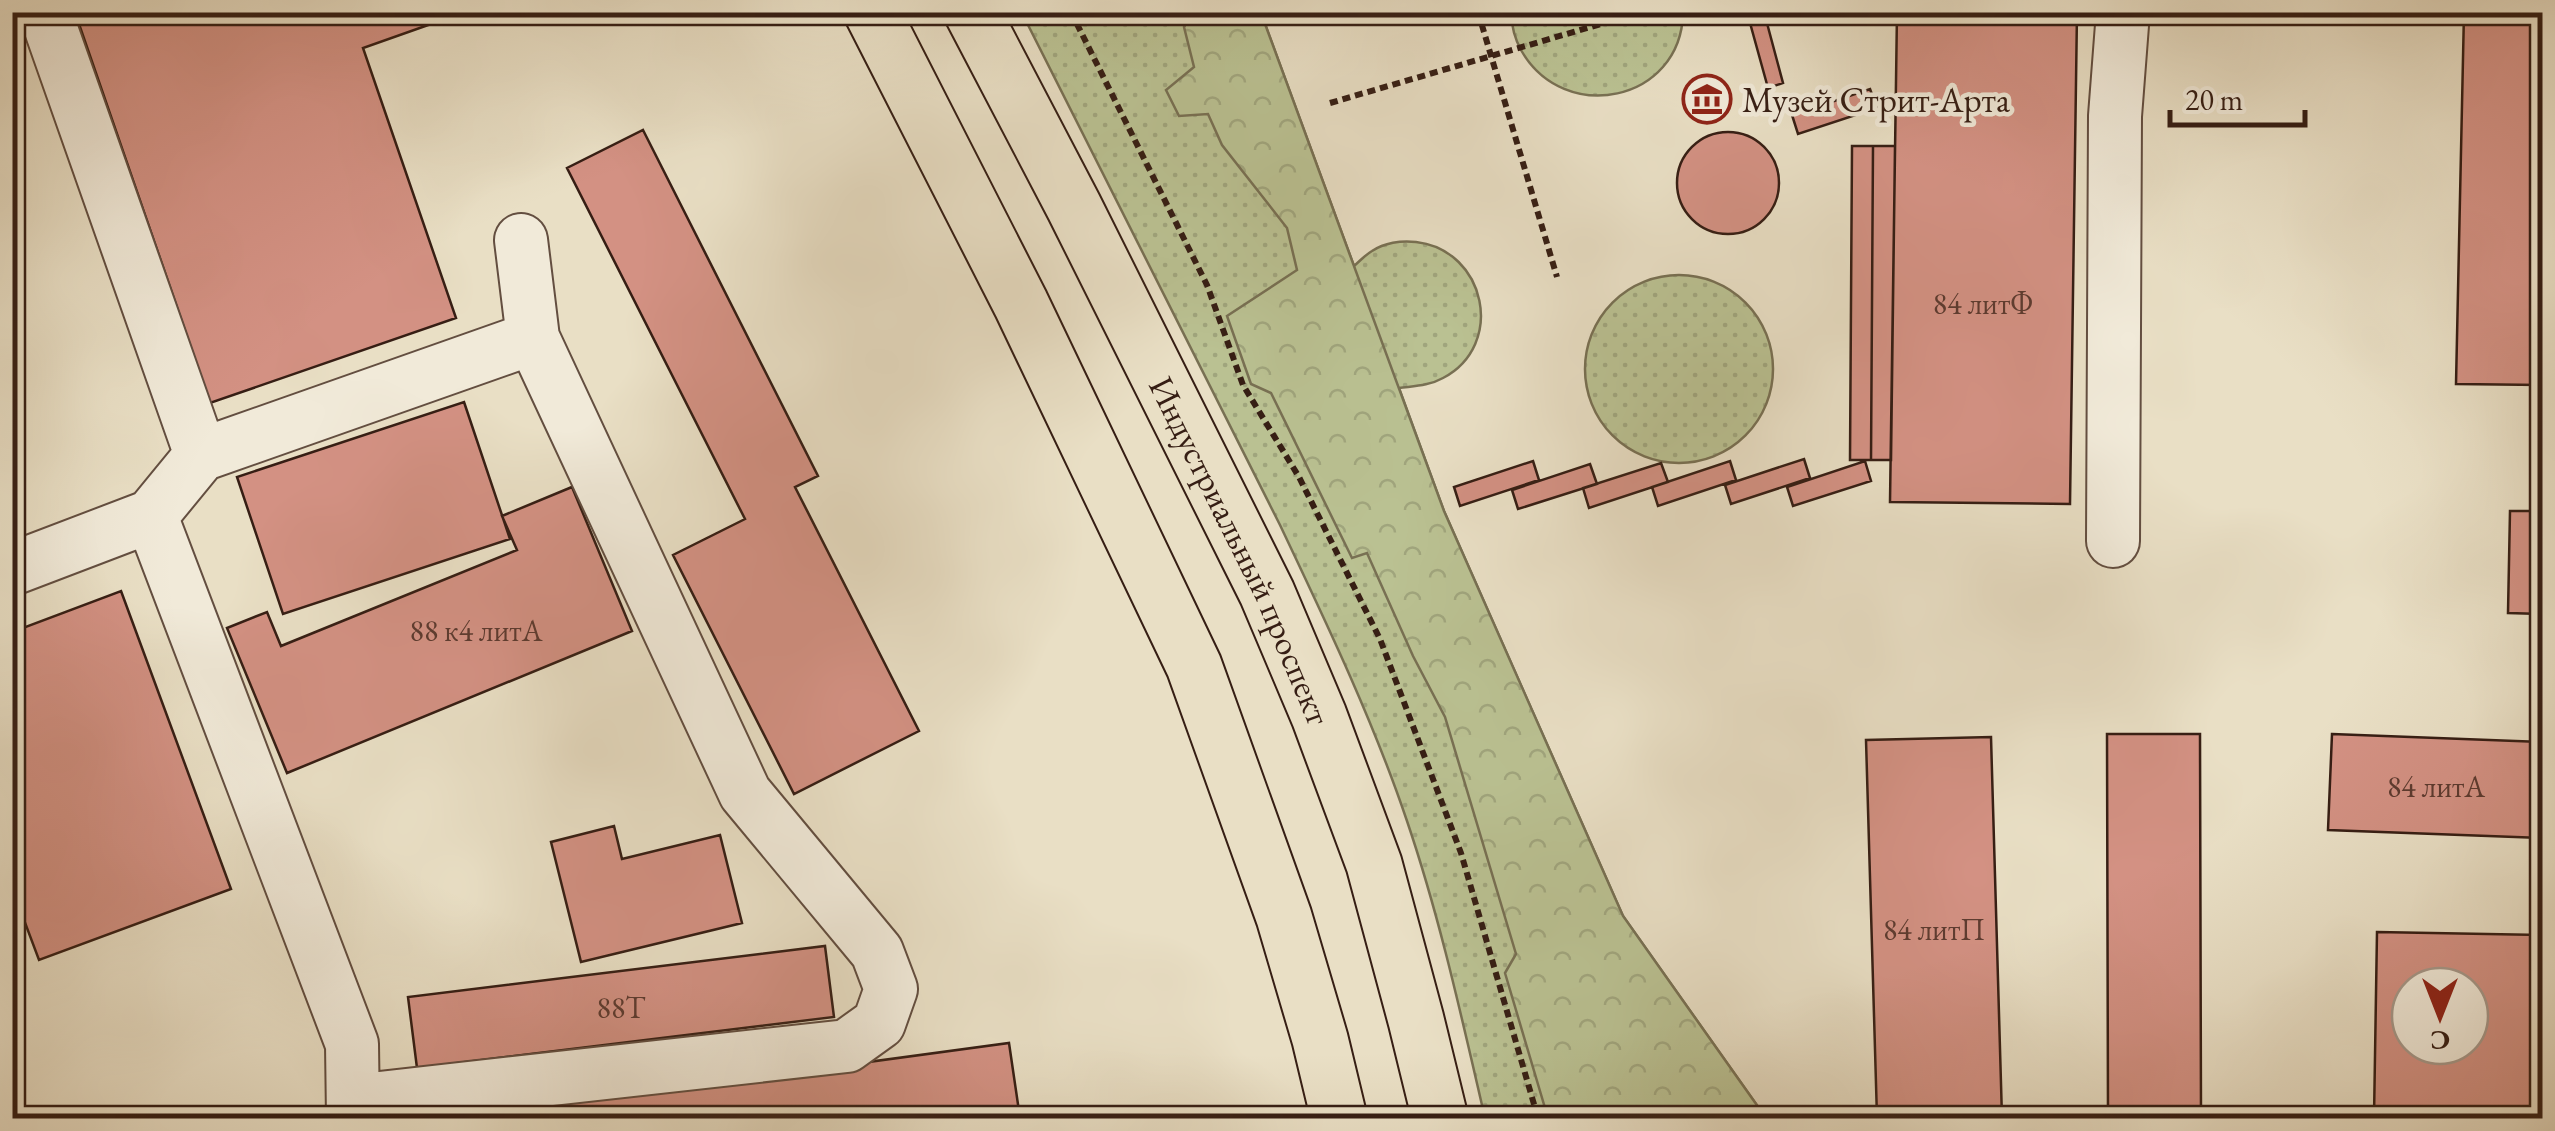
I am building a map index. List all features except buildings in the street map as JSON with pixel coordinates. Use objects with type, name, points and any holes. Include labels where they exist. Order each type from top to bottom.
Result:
[{"type":"main road","points":[[872,12],[1021,304],[1194,666],[1284,917],[1320,1039],[1338,1118]]},
{"type":"main road","name":"Индустриальный проспект","points":[[972,12],[1267,593],[1319,716],[1374,864],[1440,1118]]},
{"type":"lane","points":[[45,12],[201,454]]},
{"type":"lane","points":[[2113,541],[2115,116],[2123,12]]},
{"type":"lane","points":[[150,516],[352,1044],[353,1110],[847,1046],[878,1024],[890,989],[878,952],[745,793],[533,338],[522,240]]},
{"type":"lane","points":[[12,570],[150,516],[201,454],[533,338]]},
{"type":"path","points":[[1071,12],[1207,285],[1243,385],[1299,477],[1380,639],[1461,853],[1538,1118]]},
{"type":"path","points":[[1478,12],[1557,277]]},
{"type":"path","points":[[1330,103],[1642,12]]},
{"type":"green space","points":[[1512,12],[1683,13],[1677,43],[1663,67],[1642,84],[1617,93],[1591,95],[1564,89],[1540,74],[1519,46]]},
{"type":"green space","points":[[1022,13],[1261,13],[1354,266],[1382,246],[1416,242],[1440,249],[1459,262],[1472,280],[1481,323],[1475,344],[1463,363],[1438,381],[1399,388],[1444,511],[1623,916],[1766,1118],[1485,1118],[1430,894],[1394,783],[1364,709],[1280,525]]},
{"type":"green space","points":[[1193,13],[1261,13],[1444,511],[1623,916],[1766,1118],[1548,1118],[1505,973],[1516,954],[1445,717],[1367,553],[1352,558],[1271,393],[1251,384],[1227,316],[1297,270],[1287,228],[1222,145],[1208,114],[1179,116],[1166,90],[1194,67],[1184,27]]},
{"type":"green space","points":[[1679,275],[1715,282],[1746,302],[1766,333],[1773,369],[1766,405],[1746,436],[1715,456],[1679,463],[1643,456],[1612,436],[1592,405],[1585,369],[1592,333],[1612,302],[1643,282]]},
{"type":"place","name":"Музей Стрит-Арта","points":[[1707,99]]}]
